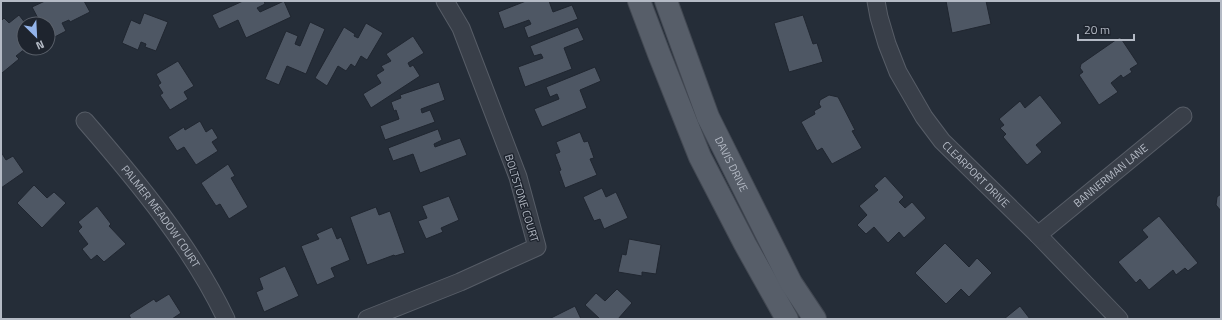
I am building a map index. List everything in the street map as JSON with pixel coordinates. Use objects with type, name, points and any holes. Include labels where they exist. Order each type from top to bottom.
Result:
[{"type":"main road","points":[[639,1],[658,54],[700,157],[745,244],[787,319]]},
{"type":"main road","name":"DAVIS DRIVE","points":[[666,1],[708,117],[791,283],[815,319]]},
{"type":"street","name":"BOLTSTONE COURT","points":[[367,319],[460,282],[537,247],[518,177],[461,28],[445,1]]},
{"type":"street","name":"CLEARPORT DRIVE","points":[[876,1],[887,44],[898,72],[924,117],[942,140],[1038,235],[1119,319]]},
{"type":"street","name":"BANNERMAN LANE","points":[[1038,235],[1183,116]]},
{"type":"street","name":"PALMER MEADOW COURT","points":[[85,121],[135,179],[198,267],[226,319]]},
{"type":"building","points":[[45,1],[84,1],[90,12],[70,22],[69,20],[62,23],[66,31],[56,36],[56,16],[37,16],[32,7]]},
{"type":"building","points":[[243,1],[264,1],[265,4],[257,8],[260,12],[284,1],[291,17],[246,38],[238,20],[219,29],[212,15]]},
{"type":"building","points":[[526,1],[549,1],[553,12],[572,5],[578,19],[528,38],[524,27],[531,24],[529,20],[504,29],[498,12]]},
{"type":"building","points":[[946,1],[986,1],[991,24],[952,33]]},
{"type":"building","points":[[144,13],[168,22],[156,51],[145,47],[146,44],[141,42],[138,50],[122,43],[131,20],[140,24]]},
{"type":"building","points":[[803,15],[813,44],[817,43],[823,62],[789,72],[774,23]]},
{"type":"building","points":[[16,17],[16,56],[19,59],[2,73],[1,21],[4,18],[9,23]]},
{"type":"building","points":[[310,22],[325,29],[306,74],[287,66],[279,85],[265,79],[286,31],[298,36],[295,44],[300,46]]},
{"type":"building","points":[[366,23],[383,33],[367,60],[361,56],[355,67],[351,64],[346,71],[338,66],[327,86],[315,78],[344,27],[355,34],[354,36],[358,38]]},
{"type":"building","points":[[578,27],[584,40],[564,48],[572,69],[525,87],[518,67],[543,58],[541,54],[534,56],[530,46]]},
{"type":"building","points":[[413,36],[424,53],[408,63],[410,67],[413,65],[420,76],[371,108],[363,94],[381,83],[376,75],[384,70],[381,66],[391,61],[386,54]]},
{"type":"building","points":[[1120,37],[1138,64],[1130,69],[1132,72],[1123,78],[1121,75],[1111,83],[1118,92],[1099,105],[1079,75],[1083,72],[1080,68],[1081,64]]},
{"type":"building","points":[[178,61],[194,86],[184,92],[188,99],[170,110],[160,95],[163,93],[158,85],[161,83],[156,74]]},
{"type":"building","points":[[595,67],[601,81],[580,90],[587,108],[542,127],[534,109],[559,99],[557,94],[550,97],[546,87]]},
{"type":"building","points":[[439,82],[445,100],[421,109],[422,113],[430,110],[435,122],[385,140],[380,126],[399,119],[391,102],[401,98],[400,95]]},
{"type":"building","points":[[829,95],[838,97],[855,130],[852,131],[862,148],[832,164],[822,148],[817,151],[801,122],[815,114],[814,111],[821,107],[819,104],[820,100]]},
{"type":"building","points":[[1040,95],[1062,123],[1036,145],[1042,152],[1027,165],[1003,137],[1006,134],[1000,128],[1004,125],[999,119],[1020,101],[1025,108]]},
{"type":"building","points":[[200,121],[206,132],[212,128],[218,138],[212,142],[218,151],[196,165],[184,147],[177,151],[168,137],[184,127],[185,130]]},
{"type":"building","points":[[438,129],[442,140],[434,144],[435,147],[460,138],[467,155],[420,173],[413,154],[393,161],[388,148]]},
{"type":"building","points":[[580,132],[584,142],[588,141],[594,158],[590,159],[597,175],[565,188],[559,171],[561,170],[555,154],[560,152],[556,142]]},
{"type":"building","points":[[1,152],[6,160],[13,156],[24,172],[1,188]]},
{"type":"building","points":[[228,164],[235,176],[231,178],[248,207],[229,219],[220,204],[216,206],[201,183]]},
{"type":"building","points":[[885,176],[904,197],[899,202],[905,208],[912,202],[926,218],[904,238],[899,232],[888,243],[874,227],[866,234],[857,225],[867,215],[859,206],[878,190],[874,186]]},
{"type":"building","points":[[34,185],[47,198],[54,192],[66,203],[42,228],[17,203]]},
{"type":"building","points":[[602,188],[606,197],[616,192],[628,218],[604,229],[600,219],[594,221],[583,197]]},
{"type":"building","points":[[1221,194],[1221,211],[1216,205],[1217,197]]},
{"type":"building","points":[[449,196],[459,220],[441,228],[443,232],[426,239],[418,221],[427,218],[422,206]]},
{"type":"building","points":[[97,206],[111,224],[109,226],[126,244],[104,262],[97,255],[91,260],[82,249],[88,244],[78,231],[82,227],[78,222]]},
{"type":"building","points":[[376,207],[379,215],[390,211],[405,253],[394,255],[367,265],[350,217]]},
{"type":"building","points":[[1159,216],[1198,263],[1188,271],[1185,268],[1176,275],[1173,270],[1149,290],[1140,279],[1136,283],[1118,262],[1148,237],[1142,230]]},
{"type":"building","points":[[332,227],[337,239],[341,237],[350,260],[331,268],[335,277],[317,285],[301,246],[319,239],[316,234]]},
{"type":"building","points":[[629,239],[661,245],[656,274],[642,272],[642,276],[618,272],[622,254],[626,255]]},
{"type":"building","points":[[945,243],[969,267],[977,258],[992,273],[969,297],[961,289],[946,304],[915,273]]},
{"type":"building","points":[[285,266],[299,296],[264,312],[256,292],[263,289],[259,278]]},
{"type":"building","points":[[617,289],[632,303],[618,319],[600,319],[585,305],[596,293],[605,301]]},
{"type":"building","points":[[169,294],[181,313],[172,319],[131,319],[129,315],[154,299],[156,302]]},
{"type":"building","points":[[575,306],[581,319],[549,319]]},
{"type":"building","points":[[1020,306],[1030,319],[1004,319]]}]
